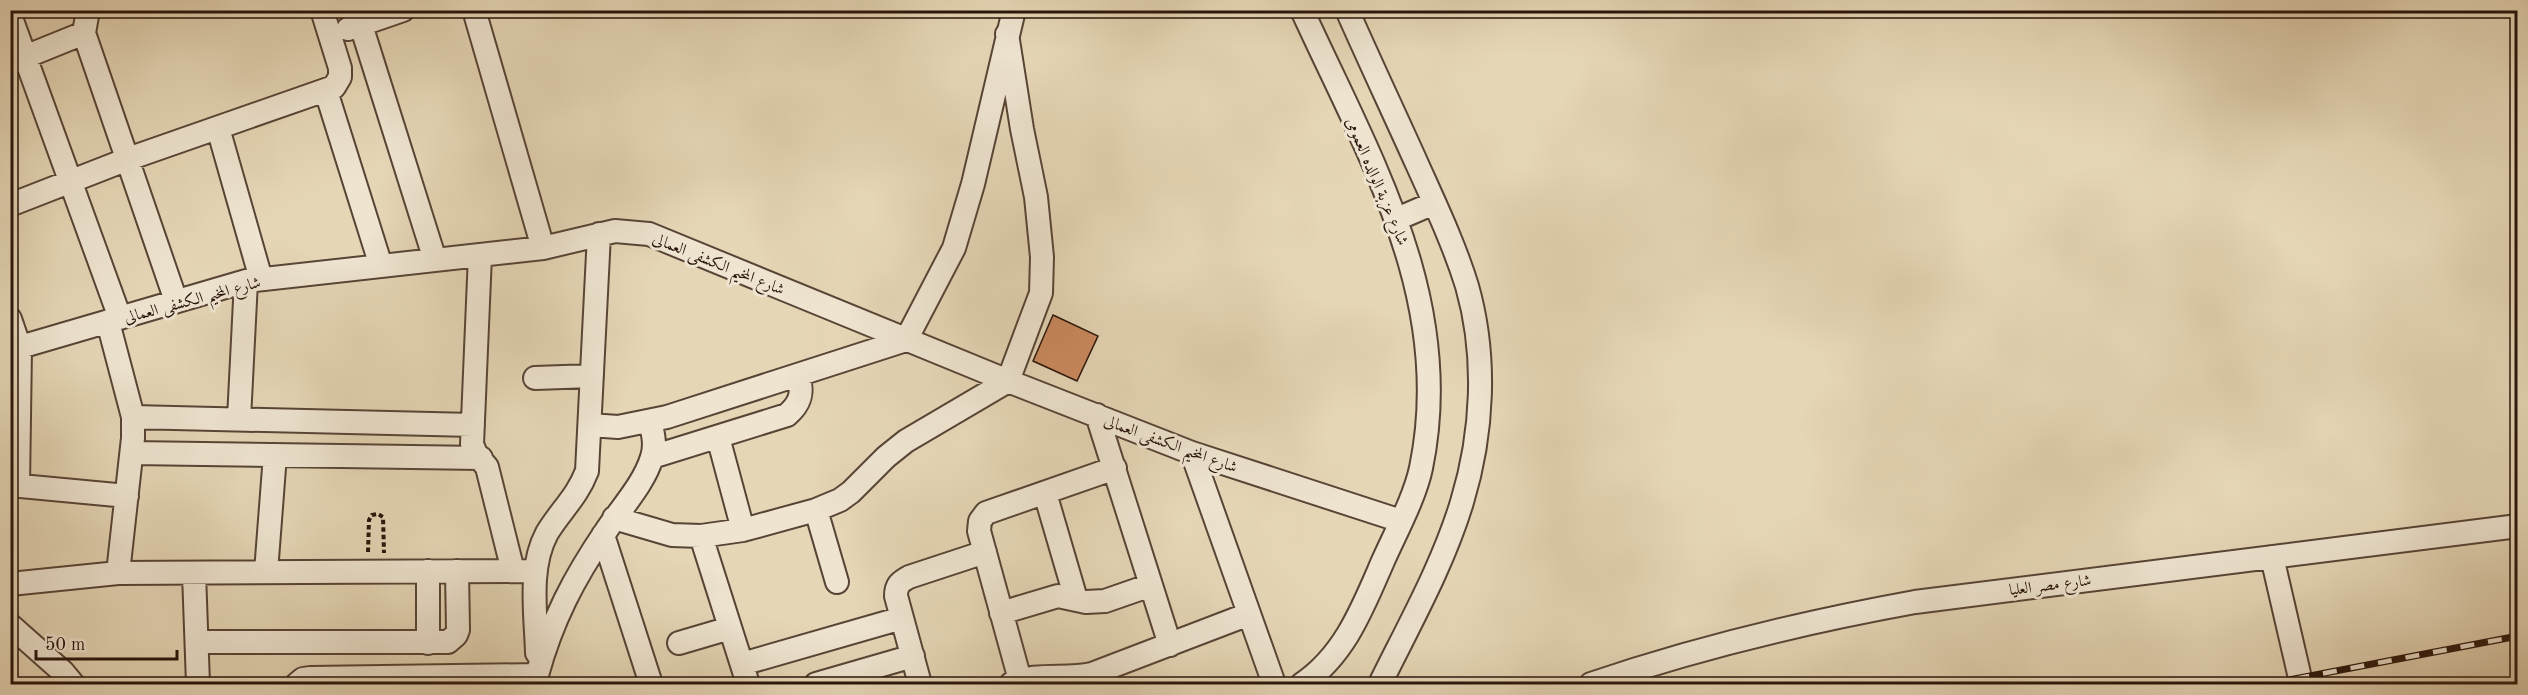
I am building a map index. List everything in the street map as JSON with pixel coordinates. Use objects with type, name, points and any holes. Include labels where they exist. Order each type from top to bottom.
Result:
[{"type":"street","points":[[88,10],[84,33],[176,301]]},
{"type":"street","points":[[10,205],[128,159],[334,87],[340,77],[322,10]]},
{"type":"street","points":[[330,36],[403,10]]},
{"type":"street","points":[[474,10],[543,248]]},
{"type":"street","points":[[590,426],[618,427],[650,421],[906,340],[954,248],[973,184],[1014,10]]},
{"type":"street","name":"شارع عزبة الوالده العمومى","points":[[1302,10],[1397,219],[1413,268],[1421,308],[1428,369],[1427,420],[1421,470],[1401,521],[1350,633],[1321,669],[1302,684]]},
{"type":"street","points":[[1347,10],[1453,247],[1467,288],[1476,330],[1480,373],[1479,417],[1473,459],[1449,542],[1380,684]]},
{"type":"street","points":[[10,15],[18,60],[71,183],[114,320],[133,417],[132,453],[118,573]]},
{"type":"street","points":[[361,25],[435,260]]},
{"type":"street","points":[[18,60],[84,33]]},
{"type":"street","points":[[609,526],[700,536],[743,530],[816,510],[840,500],[851,492],[886,457],[906,441],[1008,381],[1041,293],[1042,257],[1035,197],[1007,34]]},
{"type":"street","points":[[326,91],[381,266]]},
{"type":"street","points":[[218,128],[253,280],[239,419]]},
{"type":"street","points":[[1397,219],[1434,203]]},
{"type":"street","name":"شارع المخيم الكشفى العمالى","points":[[15,349],[253,280],[543,248],[599,234],[632,231],[649,234],[906,340],[1192,453],[1401,521]]},
{"type":"street","points":[[538,680],[535,571],[548,533],[580,489],[587,471],[599,234]]},
{"type":"street","points":[[480,255],[472,444],[487,467],[513,571]]},
{"type":"street","points":[[10,319],[15,349],[14,486],[127,496]]},
{"type":"street","points":[[535,378],[592,376]]},
{"type":"street","points":[[652,457],[787,415],[801,398],[802,387],[798,376]]},
{"type":"street","points":[[1097,415],[1170,645]]},
{"type":"street","points":[[133,417],[473,425]]},
{"type":"street","points":[[538,680],[547,639],[561,605],[609,526],[644,475],[652,457],[654,439],[650,421]]},
{"type":"street","points":[[718,437],[743,530]]},
{"type":"street","points":[[132,453],[481,458]]},
{"type":"street","points":[[1192,453],[1274,684]]},
{"type":"street","points":[[266,572],[275,455]]},
{"type":"street","points":[[1115,468],[987,513],[980,521],[978,531],[1001,612],[1016,682],[1045,677],[1076,677],[1092,674],[1249,614]]},
{"type":"street","points":[[1045,493],[1076,599]]},
{"type":"street","points":[[816,510],[837,582]]},
{"type":"street","points":[[609,526],[651,684]]},
{"type":"street","name":"شارع مصر العليا","points":[[1591,684],[1730,642],[1853,613],[1978,592],[2517,526]]},
{"type":"street","points":[[700,536],[745,674],[902,618]]},
{"type":"street","points":[[920,684],[896,597],[896,588],[901,582],[985,552]]},
{"type":"street","points":[[2272,557],[2300,678],[2298,684]]},
{"type":"street","points":[[428,571],[435,643],[442,676]]},
{"type":"street","points":[[196,642],[435,643],[452,640],[458,630],[457,571]]},
{"type":"street","points":[[10,584],[118,573],[535,571]]},
{"type":"street","points":[[194,573],[198,684]]},
{"type":"street","points":[[1001,612],[1058,596],[1095,603],[1151,585]]},
{"type":"street","points":[[10,625],[63,672],[73,684]]},
{"type":"street","points":[[679,644],[730,628]]},
{"type":"street","points":[[816,684],[877,676],[912,656]]},
{"type":"street","points":[[297,684],[303,679],[310,678],[442,676],[538,680]]},
{"type":"path","points":[[378,514],[383,517],[384,522],[376,571],[369,520],[372,515],[378,514]]},
{"type":"building","points":[[1053,315],[1098,336],[1077,381],[1033,361]]},
{"type":"railway","points":[[2268,684],[2518,636]]}]
